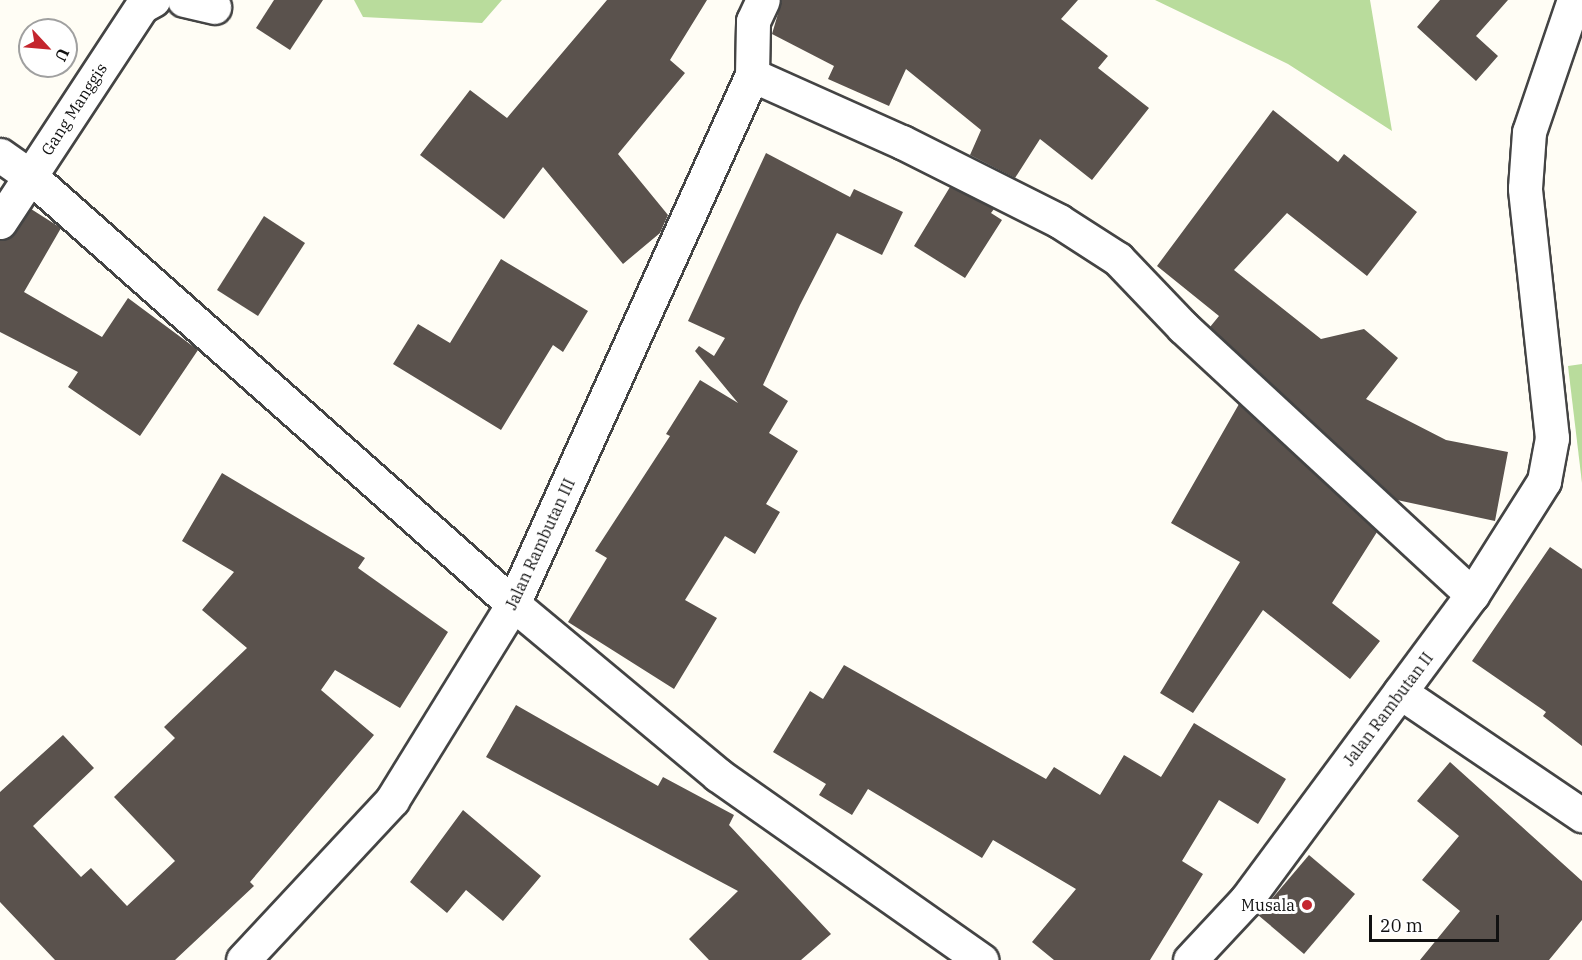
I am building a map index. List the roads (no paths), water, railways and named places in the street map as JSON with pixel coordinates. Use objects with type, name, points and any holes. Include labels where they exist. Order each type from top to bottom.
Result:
[{"type":"street","name":"Gang Manggis","points":[[0,222],[142,6],[153,0]]},
{"type":"street","points":[[763,0],[753,21],[752,75],[902,142],[1059,221],[1118,259],[1183,327],[1473,595]]},
{"type":"street","name":"Jalan Rambutan II","points":[[1190,960],[1246,900],[1473,595],[1544,481],[1552,438],[1526,188],[1529,132],[1574,0]]},
{"type":"street","name":"Jalan Rambutan III","points":[[243,960],[392,800],[513,604],[752,75]]},
{"type":"street","points":[[0,155],[30,176],[513,604],[718,775],[981,960]]},
{"type":"street","points":[[1400,692],[1582,815]]},
{"type":"place","name":"Musala","points":[[1307,905]]}]
